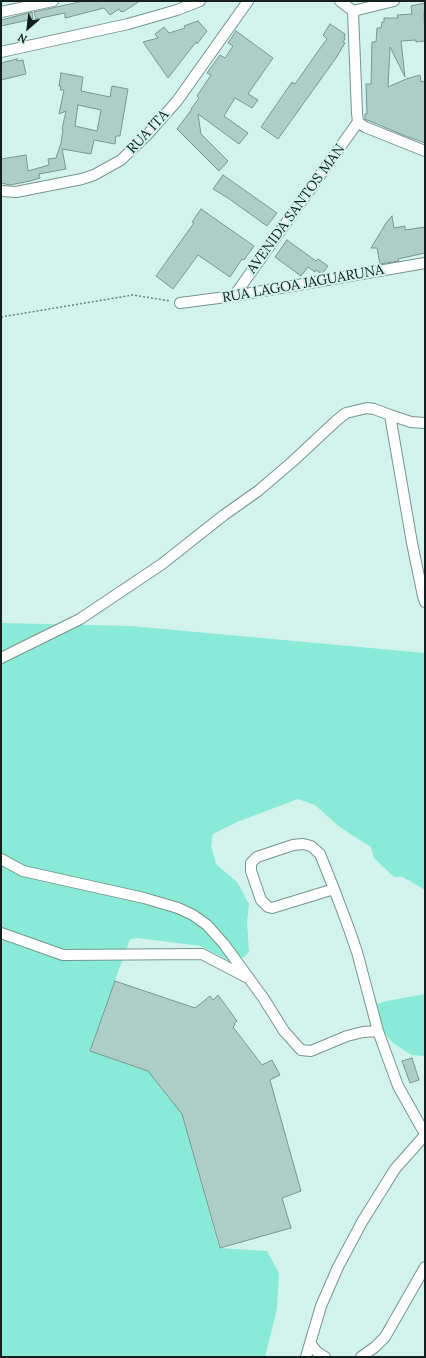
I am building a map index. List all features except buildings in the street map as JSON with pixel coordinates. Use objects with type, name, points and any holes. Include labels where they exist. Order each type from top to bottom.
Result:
[{"type":"street","points":[[1,12],[53,1]]},
{"type":"street","points":[[1,52],[128,24],[177,10],[200,1]]},
{"type":"street","name":"RUA ITA","points":[[1,191],[16,192],[82,179],[100,172],[121,160],[131,152],[152,130],[177,101],[248,1]]},
{"type":"street","points":[[340,1],[353,11]]},
{"type":"street","points":[[353,11],[394,1]]},
{"type":"street","points":[[353,11],[358,122],[370,129],[425,151]]},
{"type":"street","name":"AVENIDA SANTOS MAN","points":[[234,296],[358,122]]},
{"type":"street","name":"RUA LAGOA JAGUARUNA","points":[[180,303],[234,296],[425,263]]},
{"type":"street","points":[[1,658],[80,619],[162,564],[224,515],[258,491],[328,428],[346,414],[367,408],[411,422],[425,423]]},
{"type":"street","points":[[390,415],[412,543],[425,602]]},
{"type":"street","points":[[306,1357],[321,1306],[338,1267],[362,1222],[395,1169],[425,1135],[398,1086],[378,1031],[357,952],[334,889],[320,854],[312,846],[303,844],[293,845],[257,857],[251,863],[251,871],[262,900],[264,905],[268,907],[272,908],[334,889]]},
{"type":"street","points":[[1,859],[23,871],[144,898],[178,908],[207,925],[224,944],[264,999],[284,1031],[301,1050],[310,1051],[347,1036],[363,1032],[378,1031]]},
{"type":"street","points":[[1,934],[63,955],[202,954],[250,979]]},
{"type":"street","points":[[360,1357],[375,1347],[385,1337],[425,1267]]},
{"type":"street","points":[[310,1343],[317,1352],[325,1357]]},
{"type":"path","points":[[1,317],[133,295],[180,303]]},
{"type":"green space","points":[[1,623],[131,626],[425,653],[425,890],[403,877],[394,877],[374,858],[371,847],[341,828],[315,805],[298,799],[237,822],[213,834],[211,846],[216,864],[237,882],[249,904],[247,922],[249,952],[244,957],[229,961],[201,946],[138,938],[130,939],[90,1050],[148,1071],[182,1114],[219,1248],[267,1251],[279,1273],[277,1309],[265,1357],[1,1357]]},
{"type":"green space","points":[[425,994],[425,1056],[411,1055],[393,1043],[383,1031],[377,1004]]}]
